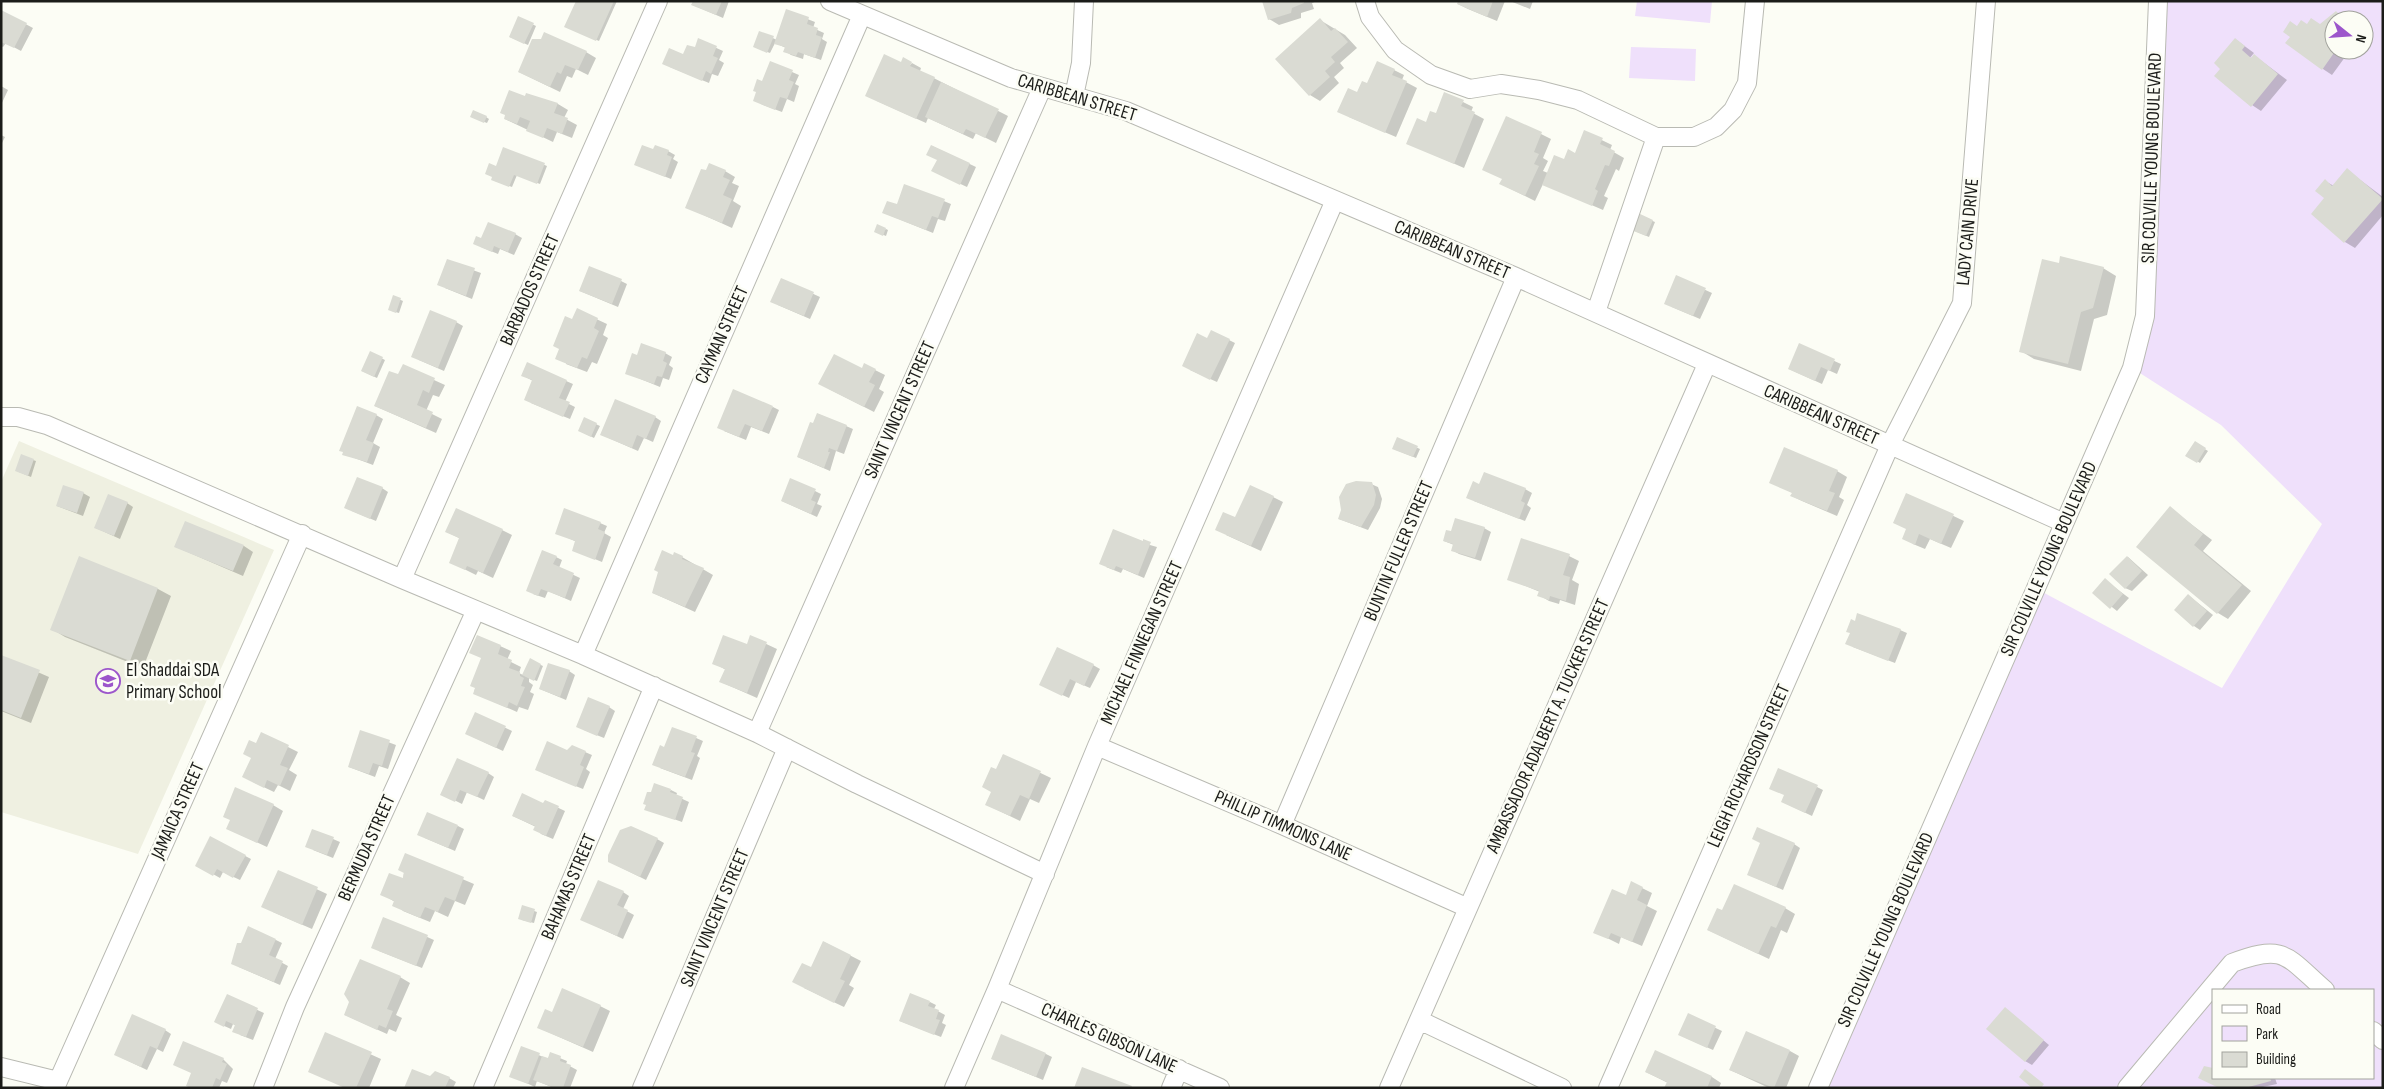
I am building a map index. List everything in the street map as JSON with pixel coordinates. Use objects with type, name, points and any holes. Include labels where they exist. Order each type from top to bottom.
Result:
[{"type":"street","name":"BARBADOS STREET","points":[[402,579],[658,1]]},
{"type":"street","name":"CARIBBEAN STREET","points":[[830,1],[1011,78],[1126,111],[1596,312],[1707,364],[2064,523]]},
{"type":"street","points":[[1074,96],[1081,63],[1084,1]]},
{"type":"street","points":[[1365,1],[1370,17],[1395,50],[1431,75],[1470,88],[1501,84],[1539,90],[1578,100],[1656,137],[1694,137],[1716,127],[1733,110],[1747,84],[1755,1]]},
{"type":"street","name":"LADY CAIN DRIVE","points":[[1890,445],[1962,303],[1986,1]]},
{"type":"street","name":"SIR COLVILLE YOUNG BOULEVARD","points":[[1818,1088],[2064,523],[2099,448],[2132,368],[2146,316],[2158,1]]},
{"type":"street","name":"CAYMAN STREET","points":[[583,654],[862,15]]},
{"type":"street","name":"SAINT VINCENT STREET","points":[[757,733],[1042,88]]},
{"type":"street","points":[[1596,312],[1656,137]]},
{"type":"street","name":"MICHAEL FINNEGAN STREET","points":[[954,1088],[1097,746],[1335,200]]},
{"type":"street","name":"BUNTIN FULLER STREET","points":[[1282,824],[1516,277]]},
{"type":"street","name":"AMBASSADOR ADALBERT A. TUCKER STREET","points":[[1390,1088],[1707,364]]},
{"type":"street","points":[[1,417],[18,417],[47,425],[402,579],[583,654],[757,733],[1045,874]]},
{"type":"street","name":"LEIGH RICHARDSON STREET","points":[[1608,1088],[1890,445]]},
{"type":"street","name":"JAMAICA STREET","points":[[56,1084],[302,534]]},
{"type":"street","name":"BERMUDA STREET","points":[[263,1088],[299,998],[476,610]]},
{"type":"street","name":"BAHAMAS STREET","points":[[483,1088],[654,686]]},
{"type":"street","name":"PHILLIP TIMMONS LANE","points":[[1097,746],[1282,824],[1468,908]]},
{"type":"street","name":"SAINT VINCENT STREET","points":[[642,1088],[787,748]]},
{"type":"street","points":[[2128,1088],[2232,963],[2256,954],[2273,952],[2287,957],[2324,989]]},
{"type":"street","name":"CHARLES GIBSON LANE","points":[[997,989],[1220,1088]]},
{"type":"street","points":[[1419,1020],[1562,1088]]},
{"type":"street","points":[[1,1067],[56,1084]]},
{"type":"street","points":[[1171,1088],[1179,1069]]},
{"type":"shaded area","name":"El Shaddai SDA Primary School","points":[[19,441],[274,550],[138,854],[1,812],[1,482]]},
{"type":"green space","points":[[1637,1],[1712,1],[1710,23],[1635,16]]},
{"type":"green space","points":[[2158,1],[2383,1],[2383,1088],[1824,1088],[2035,588],[2222,688],[2322,524],[2221,425],[2132,368],[2145,316]]},
{"type":"green space","points":[[1631,47],[1696,49],[1695,81],[1629,78]]},
{"type":"building","points":[[576,1],[614,1],[596,41],[564,27]]},
{"type":"building","points":[[693,1],[722,1],[716,15],[691,5]]},
{"type":"building","points":[[1262,1],[1304,1],[1304,3],[1292,8],[1291,13],[1268,20]]},
{"type":"building","points":[[1458,1],[1493,1],[1487,17],[1457,4]]},
{"type":"building","points":[[786,9],[809,17],[807,24],[818,28],[816,35],[822,37],[815,58],[798,52],[796,56],[783,52],[785,47],[774,44]]},
{"type":"building","points":[[1,10],[27,23],[14,48],[1,42]]},
{"type":"building","points":[[518,16],[534,23],[524,44],[509,37]]},
{"type":"building","points":[[1320,18],[1331,31],[1335,28],[1348,42],[1331,57],[1335,62],[1325,71],[1330,77],[1309,96],[1275,59]]},
{"type":"building","points":[[2311,18],[2320,24],[2324,21],[2324,60],[2329,60],[2322,70],[2285,43],[2290,37],[2283,32],[2290,21],[2297,26],[2301,20],[2307,24]]},
{"type":"building","points":[[759,31],[774,36],[767,53],[753,47]]},
{"type":"building","points":[[544,32],[587,51],[578,70],[565,65],[561,74],[557,72],[550,87],[518,72],[532,39],[541,39]]},
{"type":"building","points":[[698,38],[717,46],[713,56],[718,58],[711,74],[706,71],[702,81],[662,64],[669,48],[683,54],[687,45],[695,47]]},
{"type":"building","points":[[2235,38],[2245,46],[2242,50],[2251,58],[2254,54],[2278,74],[2251,107],[2214,76],[2220,69],[2214,63]]},
{"type":"building","points":[[884,54],[901,62],[903,57],[912,62],[910,66],[935,77],[916,119],[865,96]]},
{"type":"building","points":[[770,61],[793,70],[789,80],[794,82],[787,99],[780,97],[775,110],[753,101],[756,92],[753,91],[757,79],[762,81]]},
{"type":"building","points":[[1377,61],[1395,69],[1392,75],[1407,81],[1385,133],[1337,112],[1348,88],[1357,92],[1362,81],[1367,83]]},
{"type":"building","points":[[941,82],[999,109],[985,138],[966,129],[963,134],[925,117]]},
{"type":"building","points":[[509,90],[525,96],[526,93],[558,103],[554,113],[568,118],[562,134],[547,128],[543,138],[526,131],[530,121],[520,117],[517,124],[504,119],[505,115],[500,113]]},
{"type":"building","points":[[1444,92],[1464,100],[1461,106],[1475,112],[1454,164],[1406,144],[1417,118],[1426,122],[1430,111],[1436,113]]},
{"type":"building","points":[[473,110],[487,116],[484,123],[470,117]]},
{"type":"building","points":[[1506,116],[1542,132],[1534,152],[1539,154],[1534,164],[1539,166],[1525,196],[1499,184],[1502,179],[1482,170]]},
{"type":"building","points":[[1584,130],[1603,138],[1600,144],[1615,151],[1609,166],[1605,165],[1595,189],[1598,191],[1592,206],[1542,185],[1554,155],[1564,159],[1568,149],[1575,153]]},
{"type":"building","points":[[642,145],[653,149],[655,145],[669,150],[667,155],[672,157],[665,177],[634,165]]},
{"type":"building","points":[[931,145],[970,163],[960,185],[931,171],[937,160],[926,155]]},
{"type":"building","points":[[503,147],[545,163],[537,184],[514,175],[509,187],[491,180],[492,177],[485,174],[489,163],[496,166]]},
{"type":"building","points":[[709,163],[726,170],[723,177],[730,180],[723,195],[732,199],[722,223],[685,208],[701,169],[706,170]]},
{"type":"building","points":[[2347,168],[2383,199],[2344,243],[2311,214],[2324,198],[2315,191],[2325,179],[2332,186]]},
{"type":"building","points":[[904,184],[945,199],[938,218],[932,216],[926,230],[882,213],[887,201],[897,204]]},
{"type":"building","points":[[1638,213],[1653,220],[1646,236],[1631,230]]},
{"type":"building","points":[[488,222],[516,233],[508,252],[494,246],[492,252],[473,244],[476,236],[481,238]]},
{"type":"building","points":[[877,224],[886,228],[883,236],[874,232]]},
{"type":"building","points":[[2060,256],[2104,267],[2093,308],[2081,312],[2068,364],[2019,352],[2042,259],[2059,263]]},
{"type":"building","points":[[447,259],[475,268],[466,296],[437,285]]},
{"type":"building","points":[[589,266],[622,279],[612,304],[579,291]]},
{"type":"building","points":[[1676,275],[1706,288],[1693,316],[1664,304]]},
{"type":"building","points":[[781,278],[814,292],[804,316],[770,302]]},
{"type":"building","points":[[393,295],[401,298],[396,313],[388,310]]},
{"type":"building","points":[[577,308],[598,318],[594,328],[599,331],[587,359],[582,357],[577,368],[555,359],[559,349],[553,346],[565,316],[572,319]]},
{"type":"building","points":[[430,310],[457,321],[438,368],[411,357]]},
{"type":"building","points":[[1211,330],[1230,339],[1210,380],[1182,366],[1197,333],[1207,338]]},
{"type":"building","points":[[641,343],[666,352],[663,361],[667,363],[662,377],[657,376],[654,384],[625,374],[632,353],[637,355]]},
{"type":"building","points":[[1799,343],[1835,359],[1830,371],[1821,367],[1815,381],[1788,369]]},
{"type":"building","points":[[370,351],[383,357],[374,377],[361,371]]},
{"type":"building","points":[[834,354],[862,368],[864,363],[876,369],[869,382],[875,385],[864,407],[818,384]]},
{"type":"building","points":[[527,362],[567,380],[559,398],[570,402],[563,417],[524,400],[532,380],[521,376]]},
{"type":"building","points":[[403,364],[435,378],[429,393],[423,390],[417,405],[433,412],[426,428],[374,406],[389,371],[398,374]]},
{"type":"building","points":[[733,389],[773,406],[762,431],[745,424],[739,437],[717,428]]},
{"type":"building","points":[[615,399],[656,416],[646,439],[637,435],[632,448],[600,435]]},
{"type":"building","points":[[357,406],[377,414],[366,440],[374,443],[367,462],[342,455],[343,452],[339,451]]},
{"type":"building","points":[[817,413],[847,425],[837,451],[829,448],[828,452],[830,452],[824,468],[797,457],[810,422],[813,423]]},
{"type":"building","points":[[584,417],[597,423],[591,437],[578,431]]},
{"type":"building","points":[[1397,437],[1418,446],[1413,457],[1392,449]]},
{"type":"building","points":[[2195,441],[2206,448],[2197,463],[2185,456]]},
{"type":"building","points":[[1784,447],[1838,470],[1829,491],[1835,493],[1827,511],[1790,496],[1792,493],[1769,483]]},
{"type":"building","points":[[21,454],[34,459],[28,476],[15,471]]},
{"type":"building","points":[[1484,472],[1526,488],[1521,501],[1525,503],[1519,519],[1466,498],[1473,481],[1479,484]]},
{"type":"building","points":[[357,477],[383,487],[370,519],[344,508]]},
{"type":"building","points":[[790,478],[816,489],[811,500],[816,502],[811,514],[781,501]]},
{"type":"building","points":[[1356,481],[1372,482],[1376,495],[1374,505],[1361,527],[1338,519],[1341,510],[1339,497],[1346,484]]},
{"type":"building","points":[[63,485],[84,492],[77,513],[56,506]]},
{"type":"building","points":[[1250,485],[1274,496],[1251,546],[1215,530],[1223,512],[1235,517]]},
{"type":"building","points":[[1906,493],[1954,514],[1941,544],[1919,534],[1915,545],[1902,539],[1906,529],[1893,523]]},
{"type":"building","points":[[108,494],[128,502],[114,536],[94,528]]},
{"type":"building","points":[[2170,506],[2203,534],[2194,545],[2242,585],[2217,614],[2136,547]]},
{"type":"building","points":[[456,508],[503,529],[483,573],[467,566],[465,570],[449,563],[459,538],[445,532]]},
{"type":"building","points":[[564,508],[601,522],[598,529],[605,532],[595,560],[572,551],[575,541],[555,534]]},
{"type":"building","points":[[1455,518],[1485,527],[1475,558],[1451,551],[1453,544],[1443,541],[1446,530],[1451,531]]},
{"type":"building","points":[[185,521],[244,545],[233,571],[174,547]]},
{"type":"building","points":[[1113,529],[1143,541],[1143,539],[1151,542],[1138,575],[1116,566],[1114,570],[1099,564]]},
{"type":"building","points":[[1521,538],[1570,554],[1563,575],[1570,577],[1566,601],[1550,596],[1549,600],[1537,596],[1539,591],[1507,580]]},
{"type":"building","points":[[542,550],[557,556],[553,564],[574,573],[565,598],[541,589],[538,596],[526,591]]},
{"type":"building","points":[[662,550],[673,555],[674,552],[683,556],[682,559],[704,568],[685,607],[652,593],[658,572],[654,570]]},
{"type":"building","points":[[79,556],[158,588],[130,661],[50,630]]},
{"type":"building","points":[[2127,556],[2142,571],[2125,589],[2109,574]]},
{"type":"building","points":[[2105,578],[2123,594],[2110,609],[2092,593]]},
{"type":"building","points":[[2188,594],[2207,611],[2193,627],[2174,610]]},
{"type":"building","points":[[1857,613],[1901,629],[1888,661],[1845,644],[1850,633],[1846,632],[1851,619],[1855,621]]},
{"type":"building","points":[[477,635],[501,645],[498,654],[512,660],[509,668],[520,672],[520,676],[524,678],[521,686],[525,687],[517,706],[509,702],[507,708],[473,694],[475,688],[470,686],[481,658],[469,653]]},
{"type":"building","points":[[723,635],[747,644],[750,635],[767,642],[747,693],[719,682],[725,669],[712,664]]},
{"type":"building","points":[[1057,647],[1094,664],[1084,686],[1070,679],[1062,696],[1039,685]]},
{"type":"building","points":[[1,655],[40,670],[21,718],[1,710]]},
{"type":"building","points":[[530,658],[541,664],[534,681],[522,675]]},
{"type":"building","points":[[548,663],[570,670],[560,697],[539,689]]},
{"type":"building","points":[[588,697],[610,706],[597,736],[576,727]]},
{"type":"building","points":[[475,712],[506,726],[496,748],[465,734]]},
{"type":"building","points":[[672,727],[697,736],[691,752],[695,753],[685,777],[652,765],[660,745],[664,747]]},
{"type":"building","points":[[360,730],[390,740],[382,766],[373,763],[369,774],[348,767]]},
{"type":"building","points":[[261,732],[289,745],[280,765],[288,768],[280,786],[267,780],[264,788],[242,777],[251,758],[243,754],[249,740],[256,743]]},
{"type":"building","points":[[547,741],[567,750],[572,745],[586,751],[580,765],[584,767],[576,787],[535,770]]},
{"type":"building","points":[[1003,754],[1041,771],[1029,799],[1020,795],[1010,816],[985,805],[991,792],[982,787],[991,767],[996,769]]},
{"type":"building","points":[[457,758],[489,772],[477,797],[460,790],[455,802],[440,795]]},
{"type":"building","points":[[1778,768],[1818,785],[1805,813],[1781,802],[1784,795],[1769,789]]},
{"type":"building","points":[[654,783],[671,789],[670,792],[683,797],[675,820],[644,810],[646,805],[643,804],[647,792],[651,792]]},
{"type":"building","points":[[235,787],[274,804],[257,843],[226,829],[230,820],[223,817]]},
{"type":"building","points":[[522,793],[543,803],[545,800],[559,806],[546,836],[533,830],[535,826],[512,816]]},
{"type":"building","points":[[427,812],[458,825],[448,848],[417,835]]},
{"type":"building","points":[[631,826],[658,838],[640,877],[608,862],[608,855],[620,830]]},
{"type":"building","points":[[1757,827],[1795,843],[1776,887],[1747,875],[1760,843],[1752,839]]},
{"type":"building","points":[[312,829],[334,837],[327,855],[305,847]]},
{"type":"building","points":[[210,836],[246,855],[233,878],[217,869],[213,876],[195,866]]},
{"type":"building","points":[[405,853],[464,877],[455,901],[445,897],[438,912],[425,907],[420,918],[392,906],[394,901],[380,895],[389,873],[403,878],[404,873],[398,870]]},
{"type":"building","points":[[278,870],[318,887],[302,925],[261,907]]},
{"type":"building","points":[[598,880],[624,891],[617,905],[628,910],[617,936],[580,920]]},
{"type":"building","points":[[1631,881],[1643,887],[1637,900],[1647,905],[1632,942],[1611,933],[1608,939],[1593,933],[1612,889],[1626,895]]},
{"type":"building","points":[[1734,884],[1786,907],[1776,928],[1771,926],[1758,954],[1707,930],[1717,908],[1722,910]]},
{"type":"building","points":[[522,905],[535,909],[531,923],[518,919]]},
{"type":"building","points":[[383,917],[428,935],[416,966],[371,948]]},
{"type":"building","points":[[248,926],[276,939],[269,955],[283,961],[274,982],[231,964],[237,943],[241,943]]},
{"type":"building","points":[[823,941],[851,955],[840,979],[845,981],[834,1003],[792,982],[802,963],[811,967]]},
{"type":"building","points":[[360,959],[401,976],[387,1009],[393,1011],[386,1028],[379,1025],[377,1030],[344,1015],[349,1002],[344,994]]},
{"type":"building","points":[[562,988],[601,1005],[583,1047],[537,1028],[545,1009],[552,1012]]},
{"type":"building","points":[[910,993],[930,1001],[928,1006],[939,1010],[936,1019],[940,1020],[934,1035],[899,1021]]},
{"type":"building","points":[[227,994],[258,1008],[246,1037],[232,1032],[235,1025],[226,1021],[224,1027],[214,1022]]},
{"type":"building","points":[[2005,1007],[2044,1040],[2025,1062],[1986,1029]]},
{"type":"building","points":[[1688,1013],[1716,1026],[1707,1048],[1678,1035]]},
{"type":"building","points":[[132,1014],[166,1029],[157,1049],[150,1046],[141,1067],[114,1055]]},
{"type":"building","points":[[1746,1031],[1790,1050],[1774,1088],[1729,1070]]},
{"type":"building","points":[[325,1032],[372,1052],[356,1088],[345,1088],[308,1072]]},
{"type":"building","points":[[1001,1034],[1046,1053],[1036,1077],[991,1059]]},
{"type":"building","points":[[183,1041],[224,1058],[222,1062],[227,1064],[220,1080],[216,1078],[212,1088],[191,1088],[186,1086],[191,1073],[173,1065]]},
{"type":"building","points":[[521,1046],[540,1053],[528,1084],[509,1077]]},
{"type":"building","points":[[1655,1050],[1712,1076],[1707,1088],[1664,1088],[1667,1082],[1645,1072]]},
{"type":"building","points":[[550,1052],[561,1056],[560,1061],[571,1065],[563,1088],[555,1088],[533,1080],[542,1056],[548,1058]]},
{"type":"building","points":[[2204,1066],[2212,1068],[2212,1079],[2270,1079],[2271,1081],[2245,1088],[2219,1088],[2198,1078]]},
{"type":"building","points":[[1082,1067],[1132,1086],[1131,1088],[1074,1088]]},
{"type":"building","points":[[412,1069],[430,1076],[435,1071],[450,1077],[445,1088],[404,1088]]},
{"type":"building","points":[[2025,1069],[2044,1084],[2041,1088],[2032,1088],[2019,1077]]},
{"type":"place","name":"El Shaddai SDA Primary School","points":[[108,681]]}]
